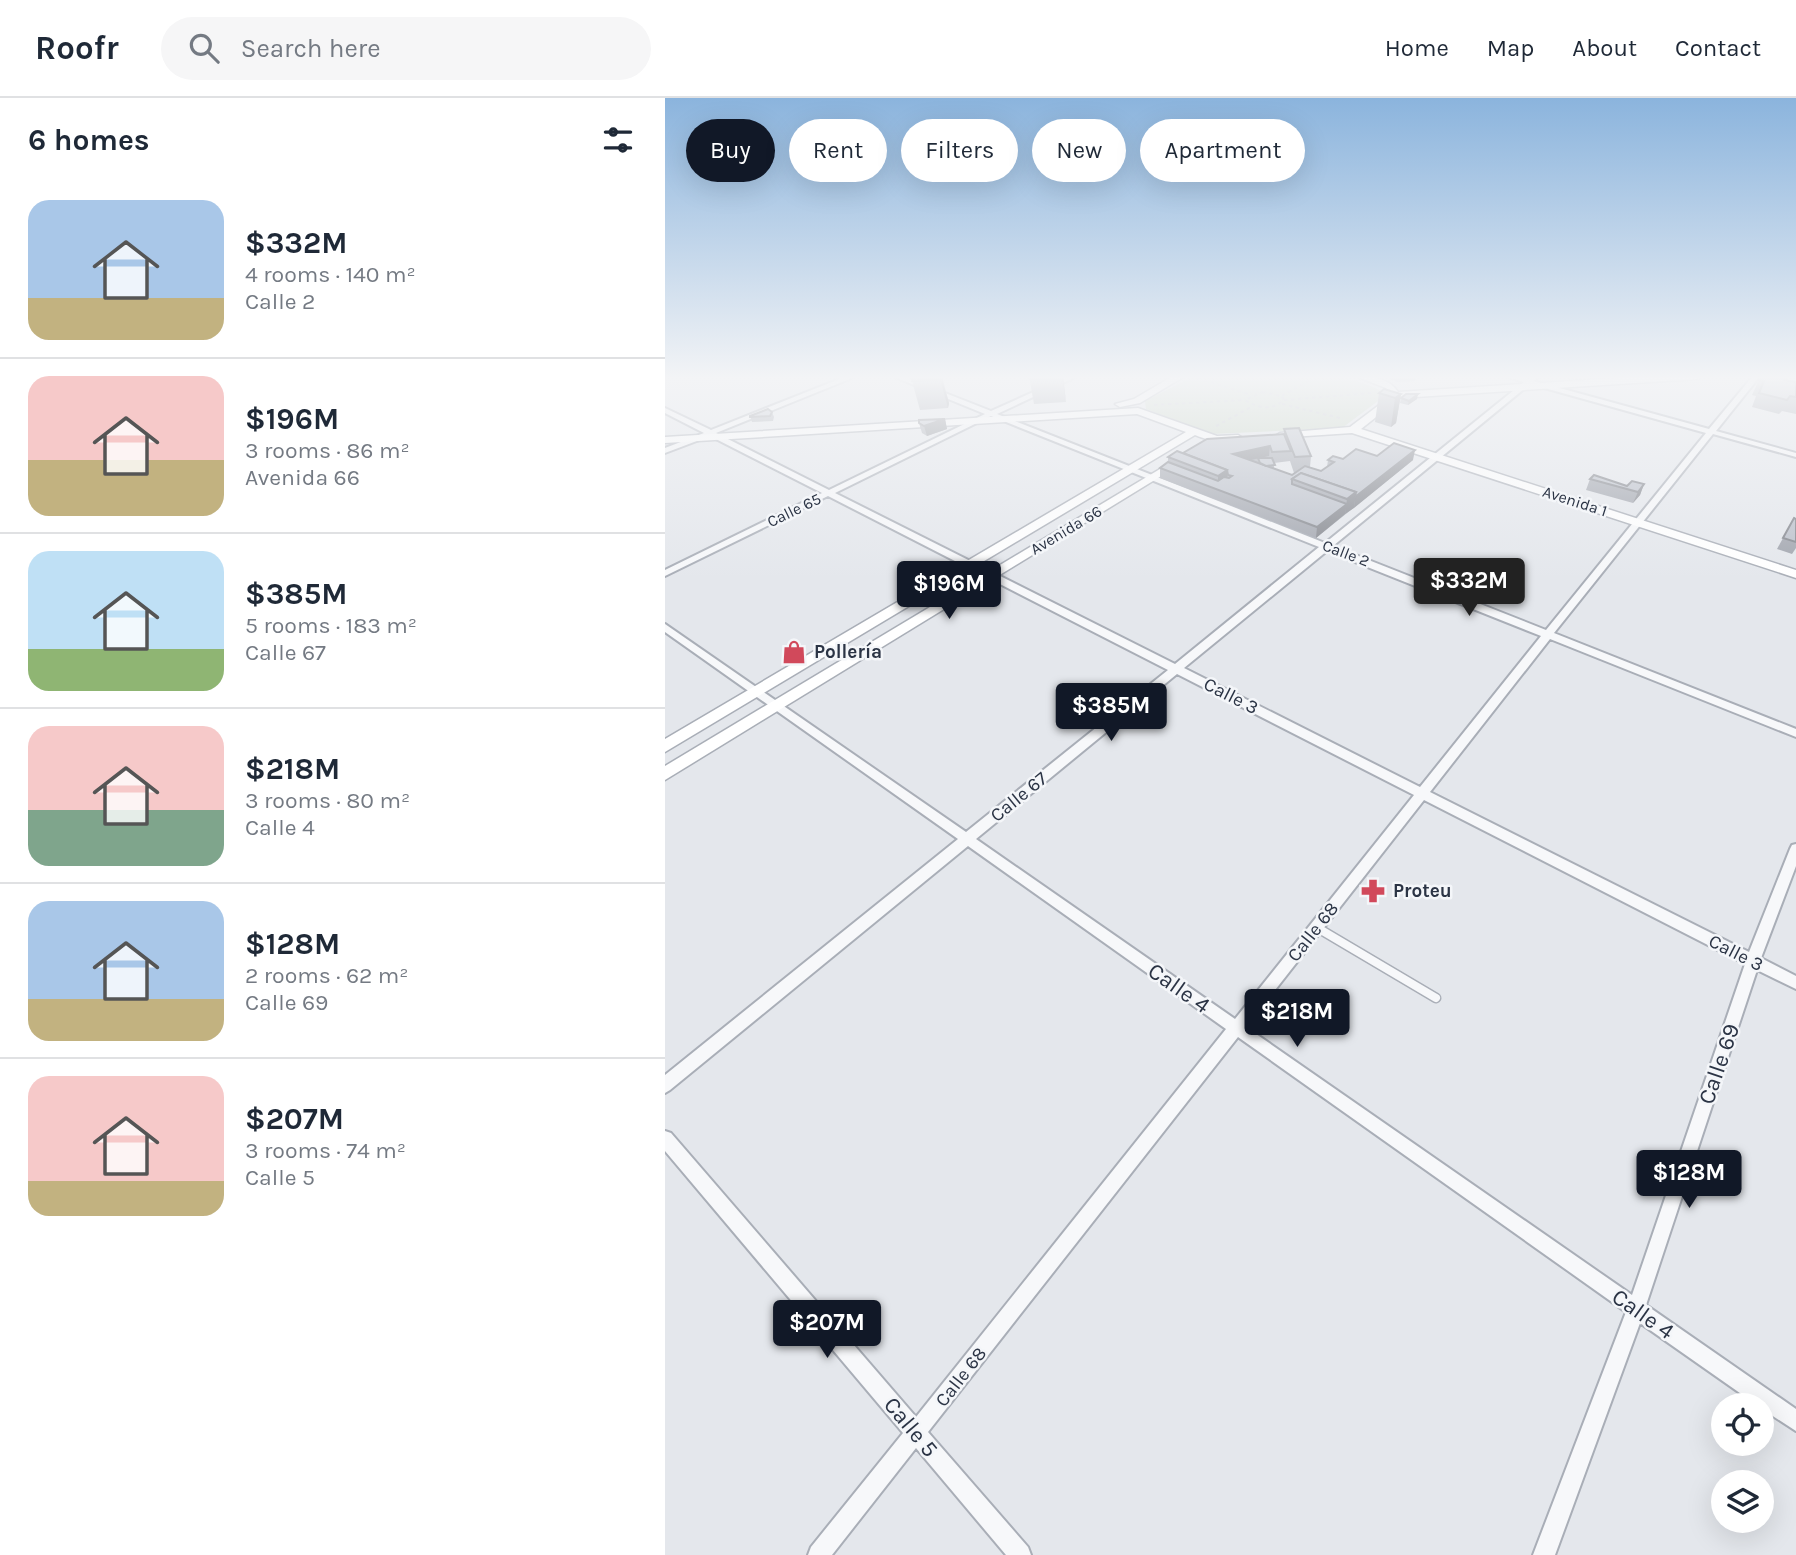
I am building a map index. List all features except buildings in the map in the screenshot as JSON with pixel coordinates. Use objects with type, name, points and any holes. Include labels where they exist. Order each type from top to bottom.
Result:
[{"type":"main road","name":"Avenida 66","points":[[665,746],[1173,444]]},
{"type":"main road","name":"Avenida 66","points":[[665,774],[1208,444]]},
{"type":"main road","name":"Avenida 1","points":[[1414,444],[1642,518],[1796,574]]},
{"type":"main road","name":"Avenida 1","points":[[1642,518],[1796,561]]},
{"type":"street","points":[[665,451],[682,444]]},
{"type":"street","name":"Calle 3","points":[[727,444],[1796,983]]},
{"type":"street","name":"Calle 65","points":[[665,573],[932,444]]},
{"type":"street","name":"Calle 2","points":[[1065,444],[1796,733]]},
{"type":"street","name":"Calle 67","points":[[665,1084],[1454,444]]},
{"type":"street","name":"Calle 68","points":[[819,1555],[1701,444]]},
{"type":"street","points":[[1755,444],[1796,455]]},
{"type":"street","name":"Calle 4","points":[[665,627],[1796,1421]]},
{"type":"street","name":"Calle 69","points":[[1543,1555],[1636,1309],[1753,961],[1796,849]]},
{"type":"street","name":"Calle 5","points":[[665,1139],[1020,1555]]},
{"type":"lane","points":[[1317,927],[1436,998]]},
{"type":"place","name":"Pollería","points":[[794,652]]},
{"type":"place","name":"Proteu","points":[[1373,891]]}]
